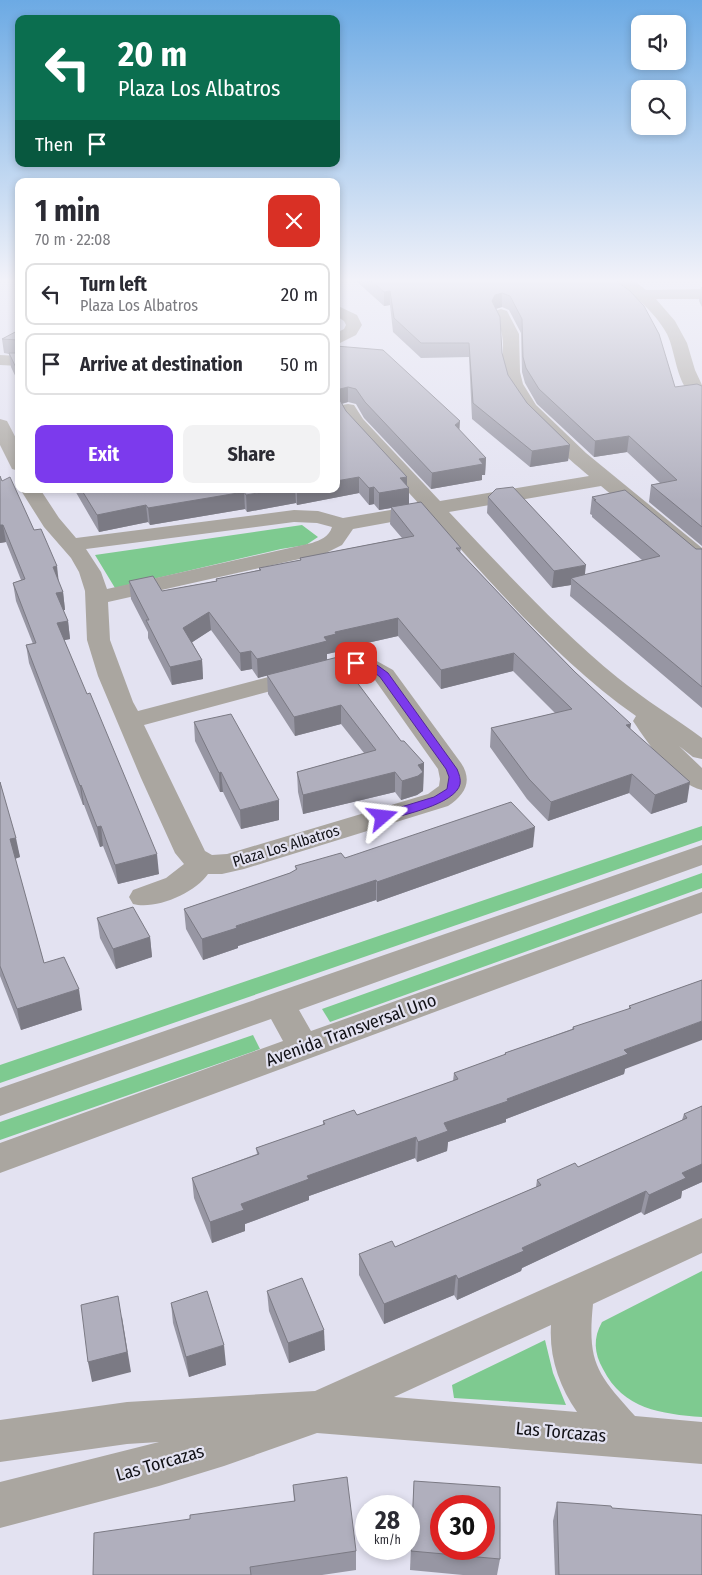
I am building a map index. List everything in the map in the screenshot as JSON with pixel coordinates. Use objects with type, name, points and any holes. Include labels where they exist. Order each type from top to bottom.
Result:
[{"type":"street","points":[[512,354],[511,376],[522,399],[543,423],[604,479],[702,559]]},
{"type":"street","points":[[682,354],[686,374],[702,395]]},
{"type":"street","points":[[0,360],[15,361]]},
{"type":"street","points":[[348,409],[355,422],[502,581],[551,630],[600,676],[634,703],[702,751]]},
{"type":"street","points":[[0,424],[15,456]]},
{"type":"street","points":[[71,545],[294,516],[318,517],[343,524],[604,479]]},
{"type":"street","points":[[32,493],[43,510],[83,558],[91,573],[97,598],[97,635],[100,648],[130,721],[190,853],[201,862],[193,874],[182,883],[144,897]]},
{"type":"street","points":[[97,598],[318,548],[337,538],[343,529],[343,524]]},
{"type":"street","name":"Plaza Los Albatros","points":[[130,721],[204,703],[345,664],[365,665],[373,667],[384,675],[455,777],[454,786],[451,791],[438,800],[234,862],[220,865],[201,862]]},
{"type":"street","points":[[634,703],[672,755],[702,782]]},
{"type":"street","points":[[0,1102],[702,855]]},
{"type":"street","name":"Avenida Transversal Uno","points":[[0,1158],[702,902]]},
{"type":"street","points":[[279,1004],[303,1047]]},
{"type":"street","name":"Las Torcazas","points":[[0,1505],[159,1464],[224,1445],[317,1412],[702,1235]]},
{"type":"street","name":"Las Torcazas","points":[[574,1293],[571,1346],[575,1366],[584,1387],[626,1437]]},
{"type":"street","name":"Las Torcazas","points":[[0,1442],[127,1423],[317,1412],[702,1443]]},
{"type":"green space","points":[[302,525],[318,537],[306,545],[281,549],[115,588],[95,555]]},
{"type":"green space","points":[[702,826],[702,840],[0,1083],[0,1065]]},
{"type":"green space","points":[[702,873],[702,888],[330,1022],[322,1009]]},
{"type":"green space","points":[[253,1035],[260,1049],[0,1140],[0,1122]]},
{"type":"green space","points":[[702,1271],[702,1417],[658,1411],[632,1401],[611,1382],[598,1357],[596,1340],[602,1322]]},
{"type":"green space","points":[[545,1340],[553,1373],[566,1405],[454,1398],[452,1385]]},
{"type":"building","points":[[9,354],[15,354],[15,366]]},
{"type":"building","points":[[340,354],[387,354],[460,421],[455,425],[486,458],[479,459],[483,464],[432,473],[365,402],[356,389],[348,387],[340,389]]},
{"type":"building","points":[[470,354],[502,354],[508,375],[527,403],[570,445],[532,451],[473,403]]},
{"type":"building","points":[[523,354],[665,354],[675,387],[697,384],[702,386],[702,527],[651,485],[677,480],[629,436],[595,441],[539,389],[526,368]]},
{"type":"building","points":[[340,400],[346,411],[407,477],[400,478],[409,488],[379,493],[374,487],[369,488],[359,477],[340,480]]},
{"type":"building","points":[[0,476],[2,481],[10,477],[15,493],[17,493],[34,530],[41,529],[57,566],[53,567],[63,592],[56,593],[68,621],[57,623],[87,694],[90,693],[157,854],[115,865],[101,826],[97,827],[80,786],[26,645],[36,643],[13,583],[25,579],[3,525],[0,525]]},
{"type":"building","points":[[513,487],[586,565],[554,571],[488,497],[496,489]]},
{"type":"building","points":[[625,490],[696,549],[702,549],[702,687],[571,578],[660,556],[592,497]]},
{"type":"building","points":[[83,493],[238,493],[148,508],[146,505],[97,515]]},
{"type":"building","points":[[421,502],[461,548],[456,548],[526,622],[575,672],[631,724],[626,725],[690,782],[655,795],[632,774],[551,802],[529,779],[491,728],[572,709],[514,653],[441,670],[398,618],[335,632],[336,634],[324,637],[327,641],[257,659],[251,651],[240,653],[209,612],[183,628],[202,660],[170,667],[129,581],[153,576],[162,591],[217,581],[216,579],[261,570],[259,568],[301,560],[300,558],[414,536],[391,507]]},
{"type":"building","points":[[338,657],[401,741],[404,741],[424,763],[418,765],[423,772],[418,776],[402,781],[395,772],[303,795],[297,772],[376,750],[341,705],[294,717],[267,675]]},
{"type":"building","points":[[231,714],[279,800],[240,810],[221,772],[219,773],[194,722]]},
{"type":"building","points":[[0,782],[16,838],[10,839],[44,963],[64,957],[79,989],[17,1009],[0,966]]},
{"type":"building","points":[[511,802],[535,827],[377,882],[376,880],[202,939],[184,909],[290,873],[297,869],[295,866],[341,853],[345,858]]},
{"type":"building","points":[[133,907],[150,937],[113,949],[97,918]]},
{"type":"building","points":[[702,980],[702,1021],[624,1050],[628,1054],[507,1099],[508,1101],[444,1123],[448,1131],[418,1142],[416,1137],[307,1176],[309,1179],[241,1204],[244,1210],[210,1222],[192,1178],[259,1154],[256,1148],[325,1124],[323,1121],[354,1110],[357,1115],[458,1079],[454,1073]]},
{"type":"building","points":[[702,1106],[702,1164],[682,1173],[686,1178],[649,1195],[646,1191],[522,1248],[524,1251],[458,1279],[456,1275],[384,1304],[359,1254],[392,1241],[395,1247],[541,1185],[537,1180],[575,1163],[578,1167],[687,1118],[684,1114]]},
{"type":"building","points":[[302,1278],[324,1330],[288,1343],[267,1291]]},
{"type":"building","points":[[207,1291],[224,1345],[186,1357],[171,1303]]},
{"type":"building","points":[[118,1296],[127,1352],[88,1362],[81,1305]]},
{"type":"building","points":[[347,1477],[355,1551],[250,1567],[251,1575],[93,1575],[94,1533],[190,1519],[190,1515],[295,1501],[293,1485]]},
{"type":"building","points":[[414,1481],[500,1487],[500,1559],[495,1559],[495,1495],[430,1495],[430,1553],[420,1552],[420,1495],[413,1495]]},
{"type":"building","points":[[557,1502],[702,1515],[702,1575],[559,1575]]},
{"type":"route","points":[[356,663],[373,667],[384,675],[455,777],[454,786],[451,791],[438,800],[383,817]]}]
